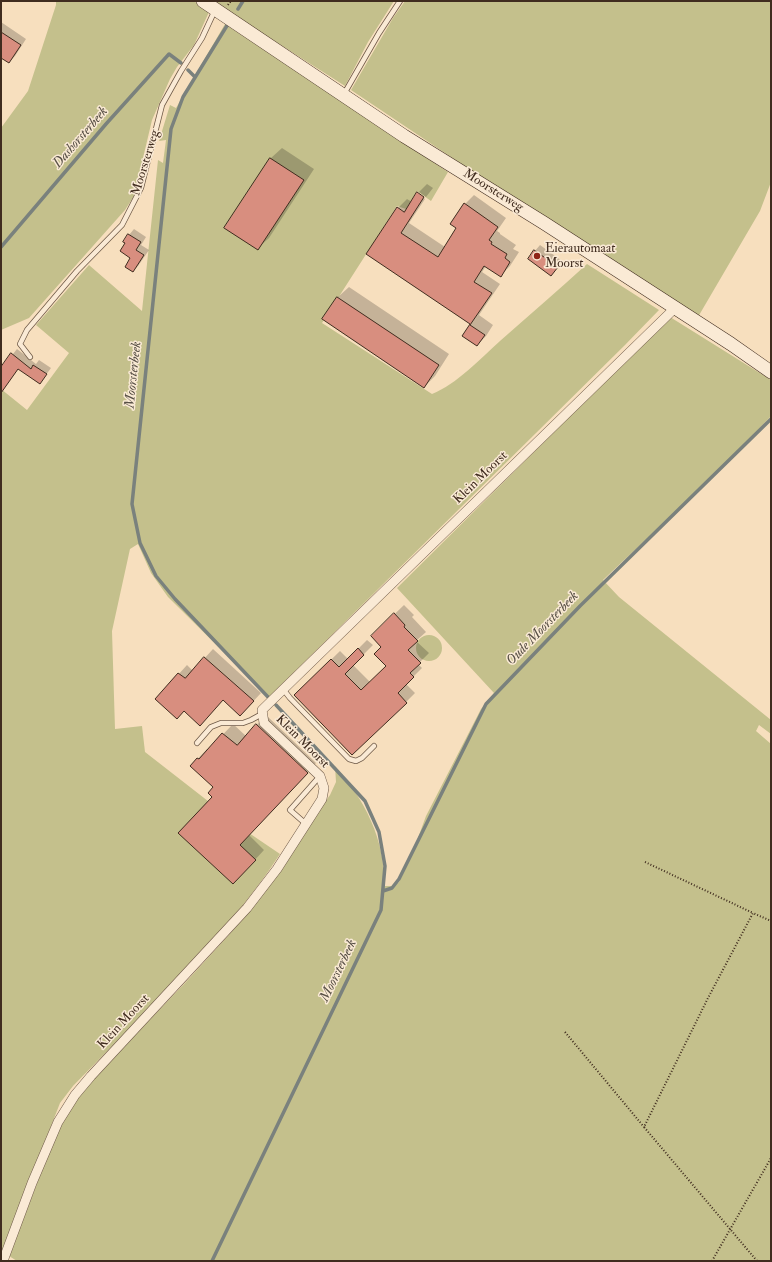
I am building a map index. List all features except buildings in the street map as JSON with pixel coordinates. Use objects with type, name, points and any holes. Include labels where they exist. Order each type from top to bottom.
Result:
[{"type":"street","name":"Moorsterweg","points":[[203,1],[404,136],[544,223],[731,344],[771,372]]},
{"type":"street","name":"Klein Moorst","points":[[3,1261],[52,1136],[63,1112],[91,1076],[247,908],[277,869],[322,799],[324,788],[320,776],[264,723],[262,710],[675,308]]},
{"type":"lane","points":[[344,96],[379,33],[400,1]]},
{"type":"lane","name":"Moorsterweg","points":[[30,357],[20,344],[27,330],[77,271],[122,225],[141,188],[162,105],[202,38],[215,10]]},
{"type":"lane","points":[[284,689],[290,698],[349,759],[356,761],[362,758],[374,746]]},
{"type":"lane","points":[[197,743],[211,727],[221,723],[243,723],[262,714]]},
{"type":"lane","points":[[306,824],[290,810],[320,776]]},
{"type":"path","points":[[645,862],[771,921]]},
{"type":"path","points":[[644,1127],[708,998],[753,913]]},
{"type":"path","points":[[565,1032],[756,1261]]},
{"type":"path","points":[[712,1261],[771,1158]]},
{"type":"shaded area","points":[[56,1],[194,1],[209,12],[194,45],[177,67],[170,79],[152,120],[134,196],[125,210],[29,318],[1,330],[1,128],[28,91]]},
{"type":"shaded area","points":[[215,1],[394,1],[368,42],[345,86]]},
{"type":"shaded area","points":[[405,1],[771,1],[771,182],[760,211],[698,317],[512,198],[351,90],[393,18]]},
{"type":"shaded area","points":[[225,24],[448,172],[431,201],[417,191],[406,209],[397,206],[322,323],[432,394],[459,378],[587,264],[659,310],[269,697],[168,597],[151,573],[138,544],[130,549],[112,631],[115,729],[142,726],[145,752],[249,833],[280,854],[234,917],[182,975],[73,1086],[60,1103],[1,1255],[1,389],[27,410],[69,353],[36,325],[89,265],[142,311],[158,160],[163,163],[166,140],[159,141],[170,105],[176,108]]},
{"type":"shaded area","points":[[670,317],[771,380],[771,416],[710,479],[603,580],[619,597],[771,720],[771,734],[759,725],[756,731],[771,744],[771,1261],[17,1261],[9,1256],[63,1116],[88,1084],[185,983],[247,913],[330,795],[336,782],[335,766],[346,778],[364,806],[371,821],[381,853],[384,869],[384,886],[394,886],[399,882],[411,857],[426,816],[481,709],[494,693],[397,588]]},
{"type":"shaded area","points":[[429,635],[438,639],[442,648],[438,657],[429,661],[420,657],[416,648],[420,639]]},
{"type":"waterway","name":"Moorsterbeek","points":[[238,9],[243,1]]},
{"type":"waterway","name":"Moorsterbeek","points":[[228,24],[183,97],[171,129],[132,504],[140,543],[156,576],[175,599],[268,697]]},
{"type":"waterway","name":"Dashorsterbeek","points":[[1,247],[106,124],[169,54],[181,63]]},
{"type":"waterway","name":"Dashorsterbeek","points":[[188,70],[195,77]]},
{"type":"waterway","name":"Oude Moorsterbeek","points":[[383,891],[392,888],[399,879],[486,704],[580,606],[771,419]]},
{"type":"waterway","name":"Moorsterbeek","points":[[212,1261],[381,910],[385,866],[379,832],[365,801],[276,705]]},
{"type":"place","name":"Eierautomaat Moorst","points":[[537,256]]}]
